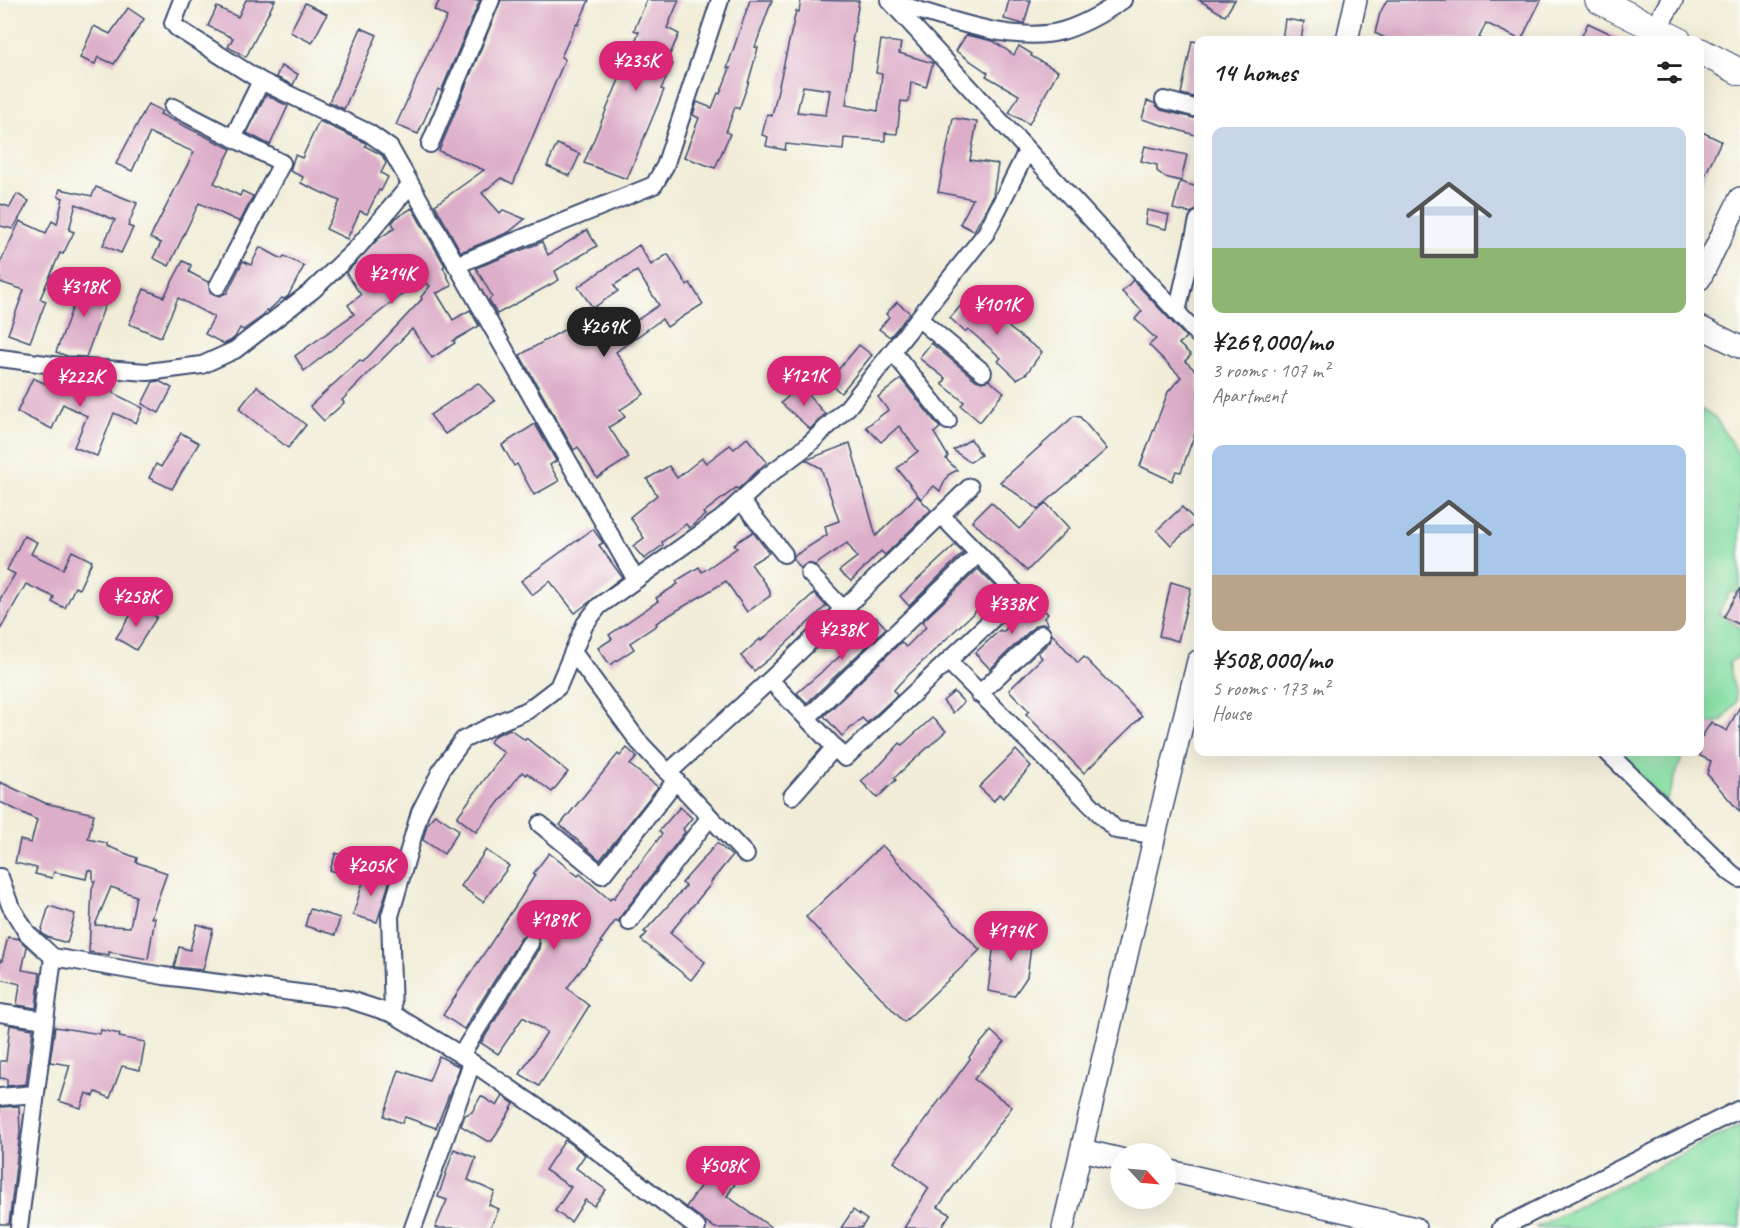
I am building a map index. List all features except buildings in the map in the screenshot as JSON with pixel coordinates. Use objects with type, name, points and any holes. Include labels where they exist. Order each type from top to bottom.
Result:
[{"type":"main road","points":[[1598,0],[1670,36]]},
{"type":"main road","points":[[1704,53],[1740,72]]},
{"type":"street","points":[[182,0],[173,23],[177,28],[261,81],[369,133],[390,148],[636,580]]},
{"type":"street","points":[[430,144],[491,0]]},
{"type":"street","points":[[456,265],[654,185],[665,166],[720,0]]},
{"type":"street","points":[[890,1],[979,27],[1022,35],[1061,31],[1123,0]]},
{"type":"street","points":[[1348,36],[1356,0]]},
{"type":"street","points":[[1655,29],[1672,0]]},
{"type":"street","points":[[890,1],[1194,330]]},
{"type":"street","points":[[233,138],[261,81]]},
{"type":"street","points":[[1164,100],[1194,108]]},
{"type":"street","points":[[173,107],[282,163],[218,286]]},
{"type":"street","points":[[393,1014],[390,916],[420,812],[443,767],[463,740],[528,710],[558,687],[585,624],[599,606],[721,519],[766,477],[806,447],[848,407],[986,233],[1027,151]]},
{"type":"street","points":[[0,358],[61,366],[148,372],[202,365],[235,350],[313,290],[357,248],[410,185]]},
{"type":"street","points":[[1704,271],[1740,198]]},
{"type":"street","points":[[1177,312],[1194,238]]},
{"type":"street","points":[[919,319],[983,372]]},
{"type":"street","points":[[1704,329],[1740,347]]},
{"type":"street","points":[[893,352],[948,421]]},
{"type":"street","points":[[540,824],[602,875],[672,776],[970,487]]},
{"type":"street","points":[[741,501],[784,554]]},
{"type":"street","points":[[770,680],[845,758],[1018,595],[941,515]]},
{"type":"street","points":[[807,718],[978,554]]},
{"type":"street","points":[[809,573],[843,609]]},
{"type":"street","points":[[979,694],[1042,634]]},
{"type":"street","points":[[573,652],[639,742],[746,855]]},
{"type":"street","points":[[948,661],[1116,830],[1155,835]]},
{"type":"street","points":[[1063,1228],[1194,677]]},
{"type":"street","points":[[792,796],[835,747]]},
{"type":"street","points":[[1610,756],[1731,873],[1740,879]]},
{"type":"street","points":[[629,922],[710,817]]},
{"type":"street","points":[[0,877],[10,904],[27,933],[52,957],[164,976],[347,999],[393,1014],[466,1059],[562,1124],[697,1228]]},
{"type":"street","points":[[413,1228],[466,1059],[530,942]]},
{"type":"street","points":[[20,1228],[52,957]]},
{"type":"street","points":[[0,1013],[45,1020]]},
{"type":"street","points":[[0,1097],[35,1094]]},
{"type":"street","points":[[1502,1228],[1740,1109]]},
{"type":"street","points":[[1082,1150],[1110,1157]]},
{"type":"street","points":[[1176,1172],[1415,1228]]},
{"type":"green space","points":[[1704,411],[1715,417],[1740,457],[1740,593],[1730,592],[1719,613],[1740,628],[1740,655],[1729,663],[1737,701],[1722,721],[1704,724]]},
{"type":"green space","points":[[1621,756],[1683,756],[1666,802]]},
{"type":"green space","points":[[1740,1125],[1740,1228],[1535,1228]]}]
